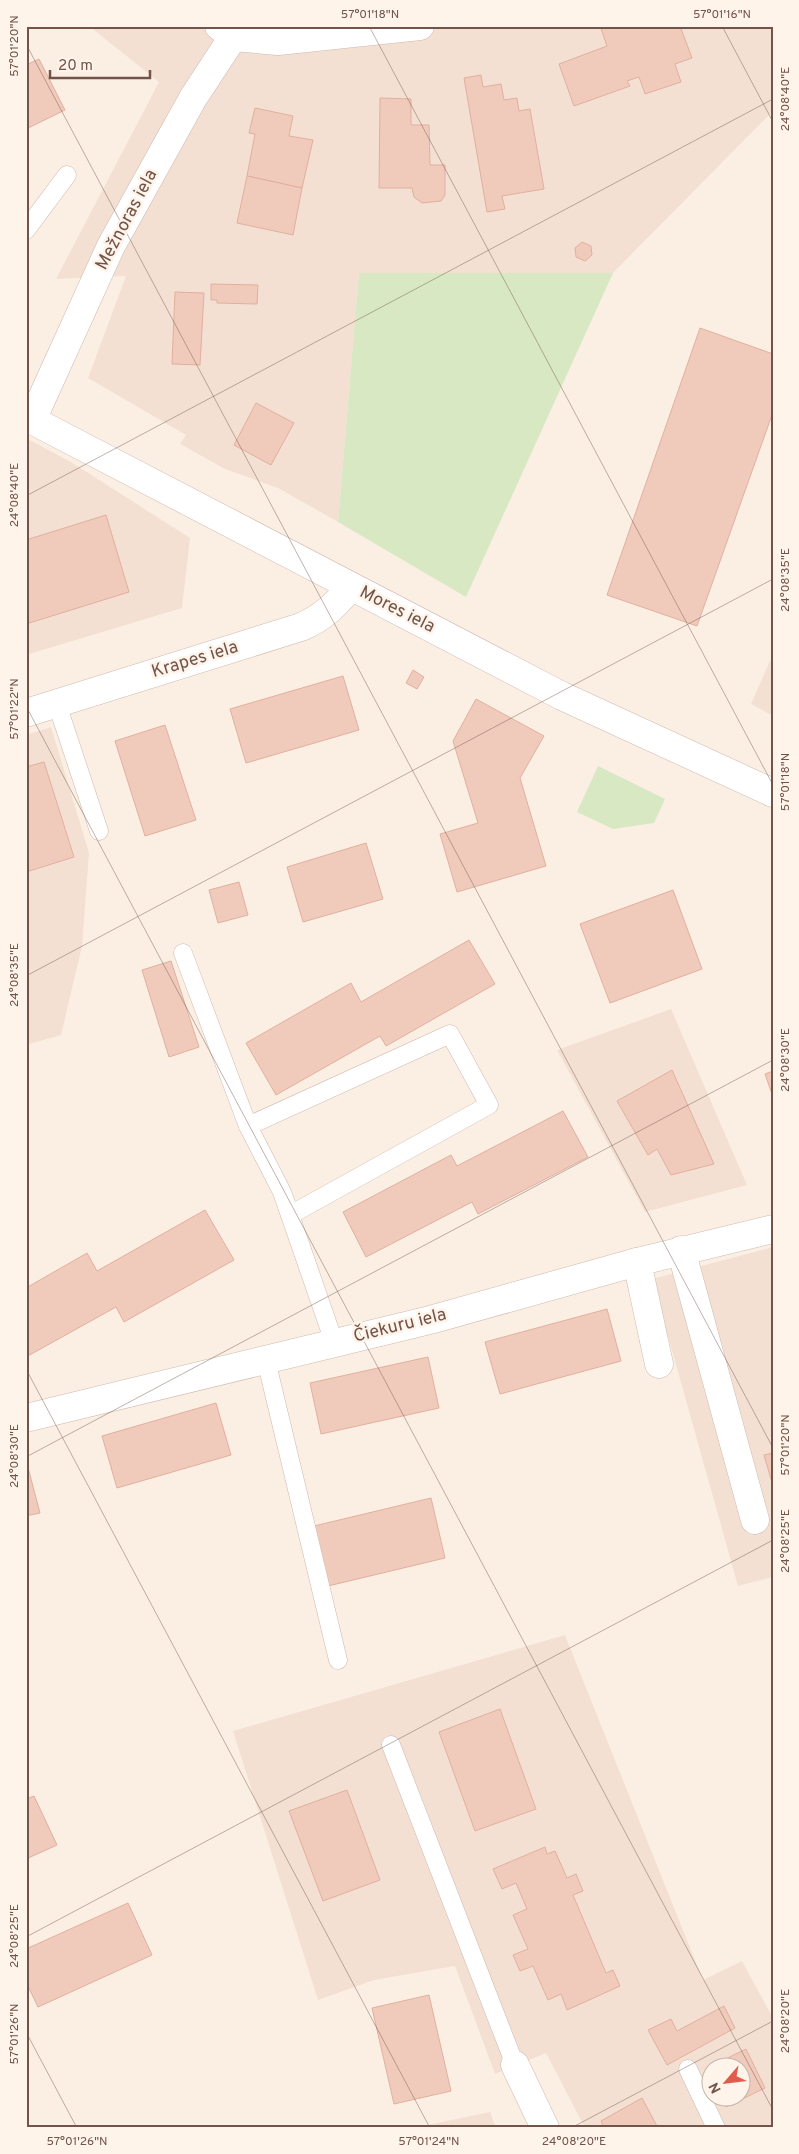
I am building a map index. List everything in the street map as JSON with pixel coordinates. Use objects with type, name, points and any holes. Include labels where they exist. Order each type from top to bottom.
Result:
[{"type":"street","points":[[229,30],[278,41],[420,26]]},
{"type":"street","name":"Mežnoras iela","points":[[29,419],[111,246],[229,30]]},
{"type":"street","name":"Mores iela","points":[[29,419],[562,696],[773,793]]},
{"type":"street","name":"Krapes iela","points":[[26,713],[301,627],[316,621],[332,609],[351,587]]},
{"type":"street","name":"Čiekuru iela","points":[[26,1418],[430,1320],[681,1250],[773,1229]]},
{"type":"street","points":[[681,1250],[755,1520]]},
{"type":"street","points":[[637,1262],[659,1364]]},
{"type":"street","points":[[515,2065],[545,2128]]},
{"type":"lane","points":[[26,230],[67,175]]},
{"type":"lane","points":[[57,704],[99,831]]},
{"type":"lane","points":[[183,953],[248,1126],[282,1192],[334,1342]]},
{"type":"lane","points":[[248,1126],[450,1034],[488,1105],[290,1215]]},
{"type":"lane","points":[[266,1360],[338,1660]]},
{"type":"lane","points":[[391,1745],[515,2065]]},
{"type":"lane","points":[[688,2069],[716,2128]]},
{"type":"shaded area","points":[[89,26],[773,26],[773,111],[613,273],[359,273],[338,522],[278,488],[225,469],[180,444],[186,435],[88,378],[126,276],[56,279],[159,82]]},
{"type":"shaded area","points":[[26,438],[71,462],[190,538],[182,608],[26,655]]},
{"type":"shaded area","points":[[773,654],[773,716],[751,704]]},
{"type":"shaded area","points":[[51,727],[89,853],[82,946],[61,1035],[26,1045],[26,735]]},
{"type":"shaded area","points":[[671,1009],[747,1185],[645,1212],[557,1050]]},
{"type":"shaded area","points":[[773,1247],[773,1577],[738,1586],[652,1279]]},
{"type":"shaded area","points":[[565,1635],[703,1980],[742,1961],[773,2018],[773,2128],[585,2128],[546,2053],[495,2074],[455,1966],[374,1980],[318,2000],[233,1731]]},
{"type":"shaded area","points":[[490,2112],[496,2128],[413,2128]]},
{"type":"green space","points":[[359,273],[613,273],[466,597],[338,522]]},
{"type":"green space","points":[[598,766],[665,799],[654,823],[613,829],[577,812]]},
{"type":"building","points":[[600,26],[680,26],[692,58],[675,64],[681,82],[645,94],[639,77],[627,81],[630,86],[574,106],[559,64],[607,46]]},
{"type":"building","points":[[39,59],[65,110],[26,129],[26,65]]},
{"type":"building","points":[[481,75],[483,87],[501,84],[504,100],[517,98],[519,111],[530,109],[544,189],[502,196],[505,209],[487,212],[464,78]]},
{"type":"building","points":[[380,98],[411,99],[411,125],[429,125],[430,165],[445,165],[445,195],[441,201],[422,203],[414,197],[412,188],[379,188]]},
{"type":"building","points":[[255,108],[293,116],[289,136],[313,140],[302,188],[247,176],[255,134],[249,133]]},
{"type":"building","points":[[247,176],[302,188],[293,235],[237,223]]},
{"type":"building","points":[[582,242],[591,246],[592,255],[585,261],[576,257],[575,248]]},
{"type":"building","points":[[211,284],[258,285],[257,304],[217,303],[217,300],[211,300]]},
{"type":"building","points":[[175,292],[204,293],[200,365],[172,364]]},
{"type":"building","points":[[700,328],[773,354],[773,412],[697,626],[607,595]]},
{"type":"building","points":[[256,403],[294,423],[271,465],[234,445]]},
{"type":"building","points":[[106,515],[129,592],[26,624],[26,540]]},
{"type":"building","points":[[413,670],[424,677],[417,689],[406,683]]},
{"type":"building","points":[[343,676],[359,730],[246,763],[230,709]]},
{"type":"building","points":[[476,699],[544,736],[520,778],[546,866],[457,892],[440,834],[478,823],[453,741]]},
{"type":"building","points":[[165,725],[196,820],[145,836],[115,741]]},
{"type":"building","points":[[44,762],[74,857],[26,872],[26,767]]},
{"type":"building","points":[[366,843],[383,899],[303,922],[287,867]]},
{"type":"building","points":[[239,882],[248,915],[218,923],[209,890]]},
{"type":"building","points":[[673,890],[702,969],[610,1003],[580,924]]},
{"type":"building","points":[[469,940],[495,984],[386,1046],[380,1036],[276,1095],[246,1043],[351,983],[361,1002]]},
{"type":"building","points":[[171,961],[199,1047],[169,1057],[142,970]]},
{"type":"building","points":[[672,1070],[714,1164],[671,1175],[657,1149],[648,1155],[617,1101]]},
{"type":"building","points":[[773,1071],[773,1097],[765,1074]]},
{"type":"building","points":[[563,1111],[588,1157],[478,1214],[472,1202],[366,1257],[343,1212],[451,1155],[457,1166]]},
{"type":"building","points":[[205,1210],[234,1260],[124,1322],[116,1307],[26,1357],[26,1288],[87,1253],[97,1271]]},
{"type":"building","points":[[607,1309],[621,1361],[500,1394],[485,1342]]},
{"type":"building","points":[[428,1357],[439,1408],[321,1434],[310,1383]]},
{"type":"building","points":[[216,1403],[231,1455],[117,1488],[102,1436]]},
{"type":"building","points":[[773,1453],[773,1486],[764,1455]]},
{"type":"building","points":[[26,1460],[40,1513],[26,1516]]},
{"type":"building","points":[[431,1498],[445,1558],[328,1586],[314,1526]]},
{"type":"building","points":[[500,1709],[536,1809],[475,1831],[439,1732]]},
{"type":"building","points":[[347,1790],[380,1880],[323,1901],[289,1811]]},
{"type":"building","points":[[34,1796],[57,1845],[26,1859],[26,1799]]},
{"type":"building","points":[[545,1847],[547,1854],[555,1851],[567,1878],[576,1874],[583,1891],[573,1895],[606,1973],[613,1970],[620,1986],[567,2010],[561,1994],[548,2000],[533,1966],[520,1971],[513,1955],[528,1949],[513,1915],[527,1909],[516,1883],[502,1889],[493,1869]]},
{"type":"building","points":[[128,1903],[152,1955],[38,2007],[26,1982],[26,1949]]},
{"type":"building","points":[[429,1995],[451,2091],[394,2104],[372,2008]]},
{"type":"building","points":[[724,2006],[735,2028],[667,2065],[648,2030],[671,2019],[677,2031]]},
{"type":"building","points":[[746,2049],[749,2056],[732,2056]]},
{"type":"building","points":[[752,2061],[765,2088],[752,2094]]},
{"type":"building","points":[[642,2098],[658,2128],[604,2128],[601,2121]]}]
